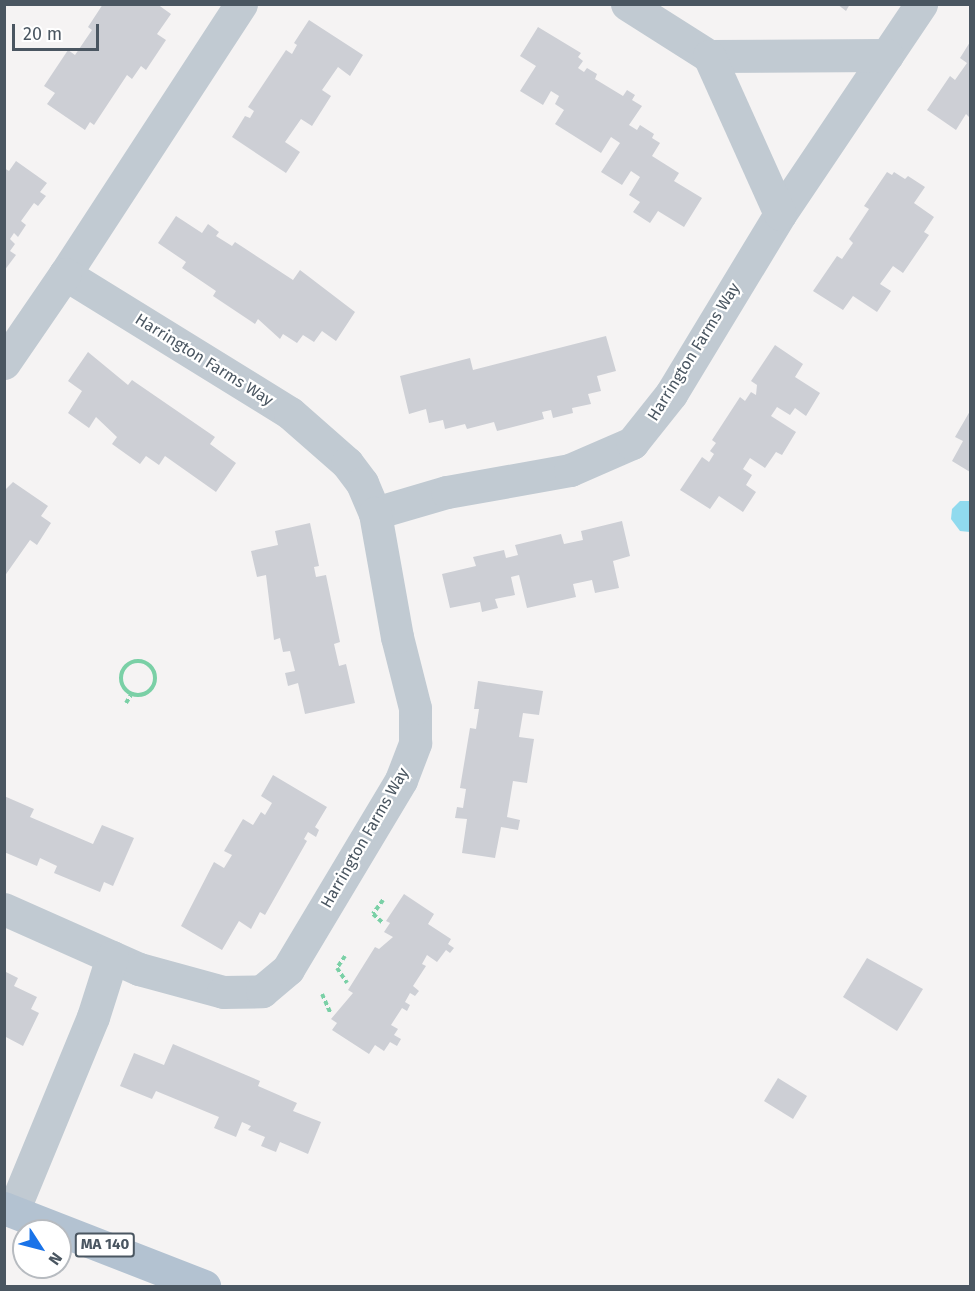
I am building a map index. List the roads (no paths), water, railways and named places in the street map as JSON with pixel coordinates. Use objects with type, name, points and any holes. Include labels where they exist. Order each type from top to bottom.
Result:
[{"type":"main road","name":"MA 140","points":[[9,1209],[204,1287]]},
{"type":"street","points":[[4,363],[65,274],[241,4]]},
{"type":"street","points":[[627,4],[709,56],[887,55]]},
{"type":"street","name":"Harrington Farms Way","points":[[375,513],[447,492],[570,470],[632,443],[670,394],[780,214],[921,4]]},
{"type":"street","points":[[709,56],[780,214]]},
{"type":"street","name":"Harrington Farms Way","points":[[4,909],[139,969],[223,992],[252,993],[272,986],[294,961],[384,810],[406,768],[417,721],[375,513],[362,483],[347,463],[290,412],[65,274]]},
{"type":"street","points":[[9,1209],[93,1017],[112,957]]},
{"type":"water","points":[[960,501],[970,501],[970,532],[960,531],[951,519],[952,509]]}]
